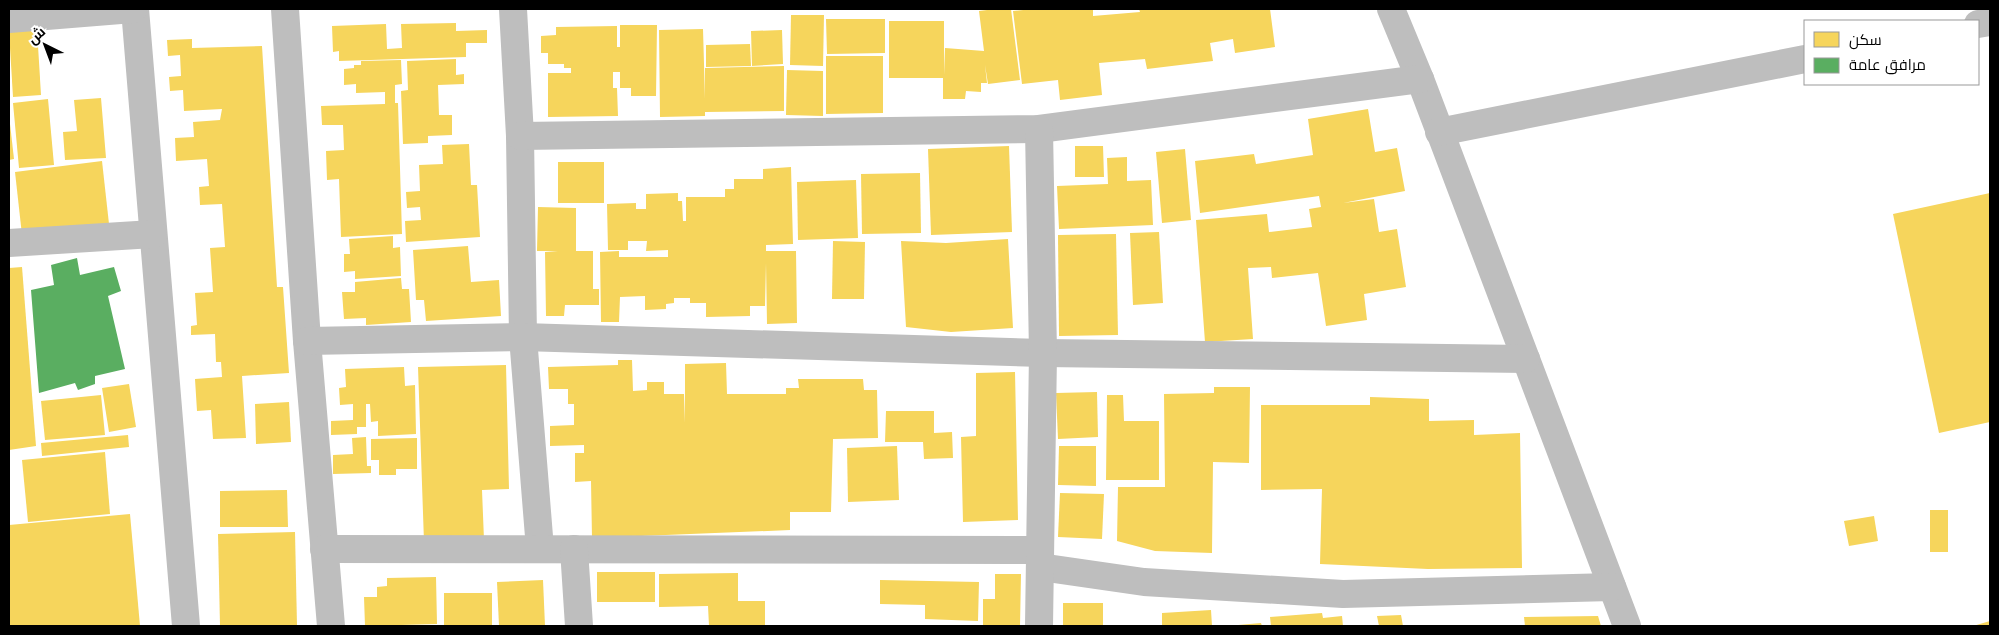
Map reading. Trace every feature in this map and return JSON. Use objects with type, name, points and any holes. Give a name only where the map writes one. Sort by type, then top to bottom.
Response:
[{"type":"street","points":[[9,19],[134,9],[186,626]]},
{"type":"street","points":[[285,9],[307,341],[331,626]]},
{"type":"street","points":[[513,9],[520,136],[523,337],[540,549]]},
{"type":"street","points":[[1391,9],[1420,80],[1627,626]]},
{"type":"street","points":[[1439,132],[1804,59]]},
{"type":"street","points":[[520,136],[1039,129],[1420,80]]},
{"type":"street","points":[[1039,129],[1043,353],[1039,626]]},
{"type":"street","points":[[9,243],[153,234]]},
{"type":"street","points":[[307,341],[523,337],[1043,353],[1526,359]]},
{"type":"street","points":[[324,549],[574,549],[1040,558],[1144,582],[1344,594],[1612,587]]},
{"type":"street","points":[[574,549],[579,626]]},
{"type":"building: سكن","points":[[1011,9],[1020,80],[988,84],[985,65],[987,83],[981,83],[981,92],[966,91],[965,99],[943,99],[943,78],[889,78],[889,21],[944,21],[944,75],[945,48],[984,51],[979,11]]},
{"type":"building: سكن","points":[[1093,9],[1093,16],[1140,12],[1139,9],[1270,9],[1275,47],[1235,53],[1233,39],[1210,43],[1213,61],[1147,69],[1145,59],[1099,63],[1102,95],[1060,100],[1058,80],[1022,84],[1013,11]]},
{"type":"building: سكن","points":[[791,15],[824,15],[823,66],[790,65]]},
{"type":"building: سكن","points":[[826,19],[885,19],[885,53],[827,54]]},
{"type":"building: سكن","points":[[456,23],[456,31],[487,30],[487,43],[466,43],[466,57],[339,61],[339,51],[333,52],[332,26],[386,24],[387,49],[402,48],[401,24]]},
{"type":"building: سكن","points":[[620,25],[657,25],[656,96],[631,96],[631,88],[620,88],[620,72],[613,72],[613,88],[617,88],[618,116],[548,117],[548,73],[571,73],[571,68],[564,68],[564,64],[548,64],[548,53],[541,53],[541,36],[556,35],[556,27],[617,26],[617,47],[620,47]]},
{"type":"building: سكن","points":[[37,29],[41,95],[13,97],[9,31]]},
{"type":"building: سكن","points":[[703,29],[705,99],[705,68],[784,66],[784,111],[705,112],[705,116],[660,117],[659,30]]},
{"type":"building: سكن","points":[[782,30],[783,64],[752,66],[751,31]]},
{"type":"building: سكن","points":[[192,39],[192,48],[262,46],[277,287],[283,287],[289,373],[242,376],[246,438],[213,439],[211,410],[197,411],[195,379],[222,377],[221,362],[216,362],[215,334],[191,335],[191,326],[197,325],[195,293],[213,292],[210,248],[225,247],[222,204],[200,205],[199,187],[209,186],[207,159],[176,161],[175,138],[194,137],[193,122],[220,120],[222,109],[184,111],[183,90],[170,91],[169,77],[181,76],[180,55],[168,56],[167,40]]},
{"type":"building: سكن","points":[[750,44],[751,66],[706,67],[706,45]]},
{"type":"building: سكن","points":[[826,56],[883,56],[883,113],[826,114]]},
{"type":"building: سكن","points":[[456,59],[456,75],[464,74],[464,84],[438,85],[439,115],[452,115],[452,135],[428,136],[428,143],[403,144],[401,91],[408,90],[407,61]]},
{"type":"building: سكن","points":[[401,60],[402,84],[395,85],[395,103],[398,103],[402,234],[341,237],[339,179],[327,180],[326,151],[344,150],[343,125],[322,125],[321,106],[385,104],[385,92],[356,93],[356,84],[344,85],[344,69],[354,68],[354,65],[361,65],[361,61]]},
{"type":"building: سكن","points":[[787,70],[823,71],[823,116],[786,115]]},
{"type":"building: سكن","points":[[101,98],[106,158],[65,160],[63,132],[77,131],[74,100]]},
{"type":"building: سكن","points":[[48,99],[54,165],[19,168],[13,103]]},
{"type":"building: سكن","points":[[1368,109],[1375,152],[1397,148],[1405,191],[1343,203],[1374,199],[1379,232],[1397,229],[1406,287],[1364,294],[1367,320],[1326,326],[1318,273],[1272,278],[1271,267],[1248,268],[1253,339],[1205,342],[1196,220],[1267,214],[1269,232],[1312,227],[1309,209],[1321,207],[1319,196],[1200,213],[1195,161],[1254,154],[1256,164],[1313,155],[1308,119]]},
{"type":"building: سكن","points":[[9,115],[14,159],[9,160]]},
{"type":"building: سكن","points":[[469,144],[471,185],[477,185],[480,237],[406,242],[405,221],[421,220],[420,207],[407,208],[406,192],[420,191],[419,165],[443,164],[442,145]]},
{"type":"building: سكن","points":[[1009,146],[1012,232],[931,235],[928,149]]},
{"type":"building: سكن","points":[[1075,146],[1103,146],[1104,177],[1075,177]]},
{"type":"building: سكن","points":[[1185,149],[1191,220],[1162,223],[1156,152]]},
{"type":"building: سكن","points":[[1127,157],[1127,181],[1151,180],[1153,225],[1059,229],[1057,186],[1108,184],[1107,158]]},
{"type":"building: سكن","points":[[102,161],[109,224],[22,235],[15,172]]},
{"type":"building: سكن","points":[[558,162],[604,162],[604,203],[558,203]]},
{"type":"building: سكن","points":[[791,167],[793,244],[766,245],[766,251],[796,251],[797,323],[767,324],[766,263],[765,306],[750,306],[750,316],[706,317],[706,303],[690,303],[690,298],[674,298],[674,303],[666,304],[666,309],[645,310],[645,296],[620,297],[619,322],[601,322],[600,252],[619,251],[619,257],[668,257],[668,250],[646,251],[647,241],[628,241],[628,250],[608,250],[607,204],[636,203],[636,209],[646,209],[646,194],[678,193],[678,201],[682,201],[683,221],[686,221],[686,197],[725,197],[725,189],[734,189],[734,179],[763,179],[763,169]]},
{"type":"building: سكن","points":[[920,173],[921,233],[862,234],[861,174]]},
{"type":"building: سكن","points":[[856,180],[858,238],[798,240],[797,182]]},
{"type":"building: سكن","points":[[1990,193],[1990,422],[1939,433],[1893,214]]},
{"type":"building: سكن","points":[[538,207],[576,208],[576,251],[593,251],[593,289],[599,289],[599,305],[565,305],[564,316],[546,316],[545,252],[558,251],[537,251]]},
{"type":"building: سكن","points":[[1159,232],[1163,303],[1133,305],[1130,233]]},
{"type":"building: سكن","points":[[1116,234],[1118,335],[1059,336],[1058,235]]},
{"type":"building: سكن","points":[[393,236],[393,248],[400,247],[401,276],[355,279],[355,271],[344,272],[344,254],[350,254],[349,239]]},
{"type":"building: سكن","points":[[1008,239],[1013,328],[951,332],[906,327],[901,241],[946,243]]},
{"type":"building: سكن","points":[[833,241],[865,242],[864,299],[832,299]]},
{"type":"building: سكن","points":[[468,246],[471,282],[499,280],[501,316],[426,321],[424,300],[416,300],[413,250]]},
{"type":"building: سكن","points":[[22,267],[36,446],[9,450],[9,268]]},
{"type":"building: سكن","points":[[401,278],[402,289],[409,289],[411,322],[366,325],[366,318],[344,319],[342,292],[355,292],[355,282]]},
{"type":"building: سكن","points":[[618,360],[632,360],[633,391],[647,390],[647,382],[664,382],[664,394],[684,394],[685,423],[685,364],[726,363],[727,394],[786,394],[786,388],[799,388],[798,379],[863,379],[864,390],[877,390],[878,438],[833,439],[831,512],[790,512],[790,530],[592,538],[591,481],[575,482],[575,453],[584,453],[584,445],[550,446],[550,426],[574,425],[574,404],[568,404],[568,389],[549,389],[548,367],[618,365]]},
{"type":"building: سكن","points":[[506,365],[509,489],[482,490],[484,540],[424,542],[418,367]]},
{"type":"building: سكن","points":[[404,367],[405,386],[415,385],[416,434],[378,436],[378,421],[371,422],[370,404],[366,404],[366,427],[357,427],[357,434],[331,435],[331,421],[353,420],[353,404],[340,405],[339,388],[346,387],[345,369]]},
{"type":"building: سكن","points":[[1015,372],[1018,520],[963,522],[961,437],[976,436],[976,373]]},
{"type":"building: سكن","points":[[129,384],[136,427],[109,432],[102,388]]},
{"type":"building: سكن","points":[[1214,387],[1250,387],[1249,463],[1213,462],[1212,553],[1155,551],[1117,541],[1118,487],[1165,487],[1164,394],[1214,393]]},
{"type":"building: سكن","points":[[1097,392],[1098,437],[1058,439],[1056,393]]},
{"type":"building: سكن","points":[[101,395],[105,435],[45,440],[41,401]]},
{"type":"building: سكن","points":[[1107,395],[1123,395],[1124,421],[1159,421],[1159,480],[1106,480]]},
{"type":"building: سكن","points":[[1370,397],[1429,399],[1429,421],[1474,420],[1474,435],[1520,433],[1522,568],[1428,569],[1320,564],[1322,489],[1261,490],[1261,405],[1370,405]]},
{"type":"building: سكن","points":[[289,402],[291,442],[256,444],[255,404]]},
{"type":"building: سكن","points":[[886,411],[934,411],[934,433],[952,432],[953,458],[924,459],[923,442],[885,442]]},
{"type":"building: سكن","points":[[128,435],[129,447],[42,456],[41,443]]},
{"type":"building: سكن","points":[[366,437],[367,466],[371,466],[371,473],[333,474],[333,455],[353,454],[352,438]]},
{"type":"building: سكن","points":[[417,438],[417,469],[396,469],[396,475],[379,475],[379,460],[371,460],[371,439]]},
{"type":"building: سكن","points":[[897,446],[899,500],[848,502],[847,448]]},
{"type":"building: سكن","points":[[1059,446],[1096,446],[1096,486],[1058,485]]},
{"type":"building: سكن","points":[[105,452],[110,514],[28,522],[22,460]]},
{"type":"building: سكن","points":[[287,490],[288,527],[220,527],[220,491]]},
{"type":"building: سكن","points":[[1060,493],[1104,494],[1102,539],[1058,537]]},
{"type":"building: سكن","points":[[1930,510],[1948,510],[1948,552],[1930,552]]},
{"type":"building: سكن","points":[[130,514],[140,626],[9,626],[9,525]]},
{"type":"building: سكن","points":[[1874,516],[1878,541],[1849,546],[1844,521]]},
{"type":"building: سكن","points":[[295,532],[297,626],[220,626],[218,534]]},
{"type":"building: سكن","points":[[597,572],[655,572],[655,602],[597,602]]},
{"type":"building: سكن","points":[[738,573],[738,601],[765,601],[765,626],[709,626],[708,606],[659,607],[659,574]]},
{"type":"building: سكن","points":[[995,574],[1021,574],[1020,626],[983,626],[983,599],[995,599]]},
{"type":"building: سكن","points":[[436,577],[437,624],[365,626],[364,597],[377,597],[377,587],[387,586],[387,578]]},
{"type":"building: سكن","points":[[543,580],[545,626],[499,626],[497,582]]},
{"type":"building: سكن","points":[[880,580],[979,582],[978,621],[925,619],[925,605],[880,604]]},
{"type":"building: سكن","points":[[444,593],[492,593],[492,626],[444,626]]},
{"type":"building: سكن","points":[[1063,603],[1103,603],[1103,626],[1063,626]]},
{"type":"building: سكن","points":[[1211,610],[1212,626],[1162,626],[1162,613]]},
{"type":"building: سكن","points":[[1322,613],[1323,618],[1342,616],[1343,626],[1271,626],[1270,617]]},
{"type":"building: سكن","points":[[1401,615],[1403,626],[1379,626],[1377,616]]},
{"type":"building: سكن","points":[[1598,616],[1601,626],[1525,626],[1524,617]]},
{"type":"building: سكن","points":[[1990,621],[1990,626],[1973,626]]},
{"type":"building: سكن","points":[[1261,623],[1262,626],[1238,626],[1238,625]]},
{"type":"building: مرافق عامة","points":[[77,258],[80,275],[114,267],[121,291],[108,296],[125,369],[95,376],[95,384],[78,390],[75,383],[39,393],[31,290],[54,285],[51,265]]}]
